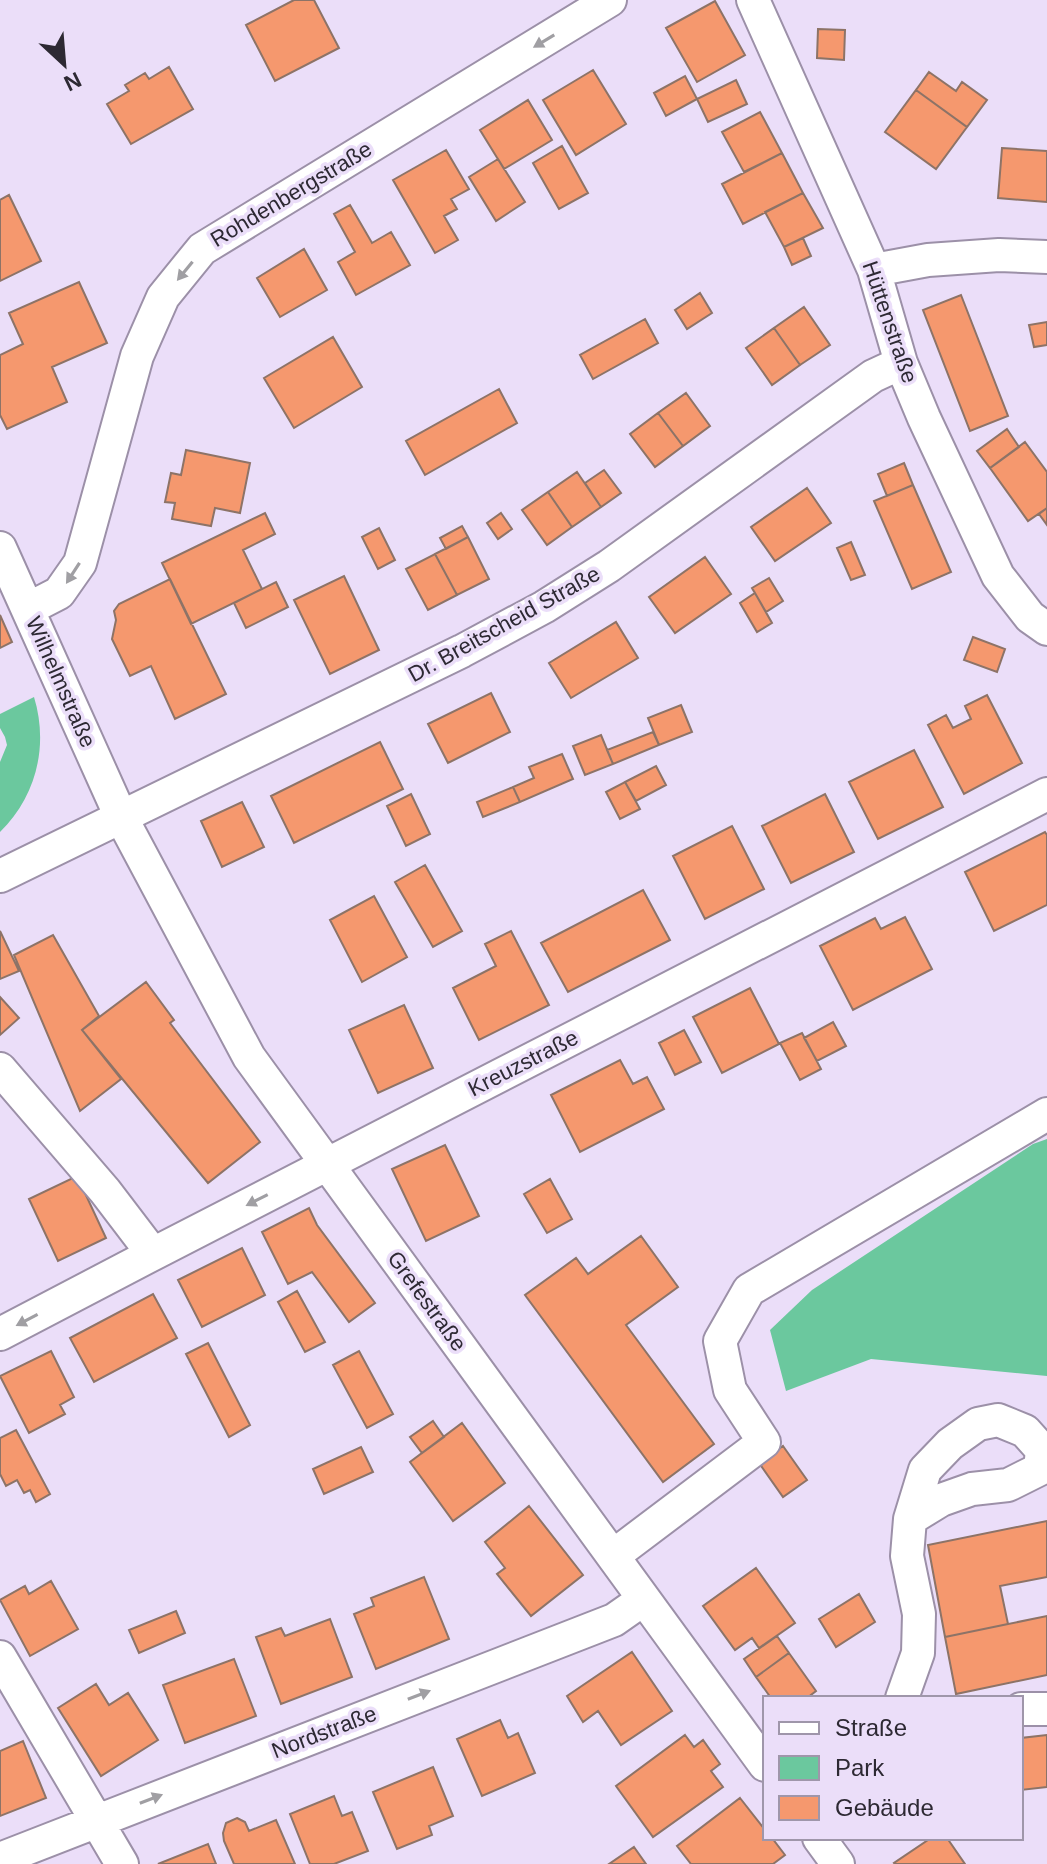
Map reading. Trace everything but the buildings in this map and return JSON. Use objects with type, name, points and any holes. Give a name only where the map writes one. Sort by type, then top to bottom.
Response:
[{"type":"street","name":"Rohdenbergstraße","points":[[28,609],[59,593],[80,563],[137,356],[163,297],[202,249],[610,0]]},
{"type":"street","name":"Hüttenstraße","points":[[753,0],[874,270],[901,363],[924,418],[998,576],[1030,617],[1047,629]]},
{"type":"street","points":[[874,270],[928,260],[999,255],[1047,257]]},
{"type":"street","name":"Dr. Breitscheid Straße","points":[[0,876],[462,651],[544,607],[609,566],[873,376],[901,363]]},
{"type":"street","name":"Wilhelmstraße","points":[[0,548],[121,817]]},
{"type":"street","name":"Kreuzstraße","points":[[0,1334],[1047,794]]},
{"type":"street","name":"Grefestraße","points":[[121,817],[249,1057],[763,1762]]},
{"type":"street","points":[[0,1069],[105,1191],[153,1254]]},
{"type":"street","points":[[613,1556],[764,1442],[730,1390],[720,1341],[749,1290],[1047,1114]]},
{"type":"street","points":[[903,1696],[918,1653],[919,1614],[907,1556],[910,1519]]},
{"type":"street","name":"Nordstraße","points":[[0,1859],[614,1620],[644,1599]]},
{"type":"street","points":[[0,1657],[122,1864]]},
{"type":"street","points":[[1023,1709],[1047,1709]]},
{"type":"street","points":[[820,1840],[838,1864]]},
{"type":"green space","points":[[34,697],[40,734],[36,770],[23,803],[0,832],[0,762],[7,745],[0,728],[0,714]]},
{"type":"green space","points":[[1047,1139],[1047,1376],[871,1359],[786,1391],[770,1330],[812,1290],[1033,1144]]}]
